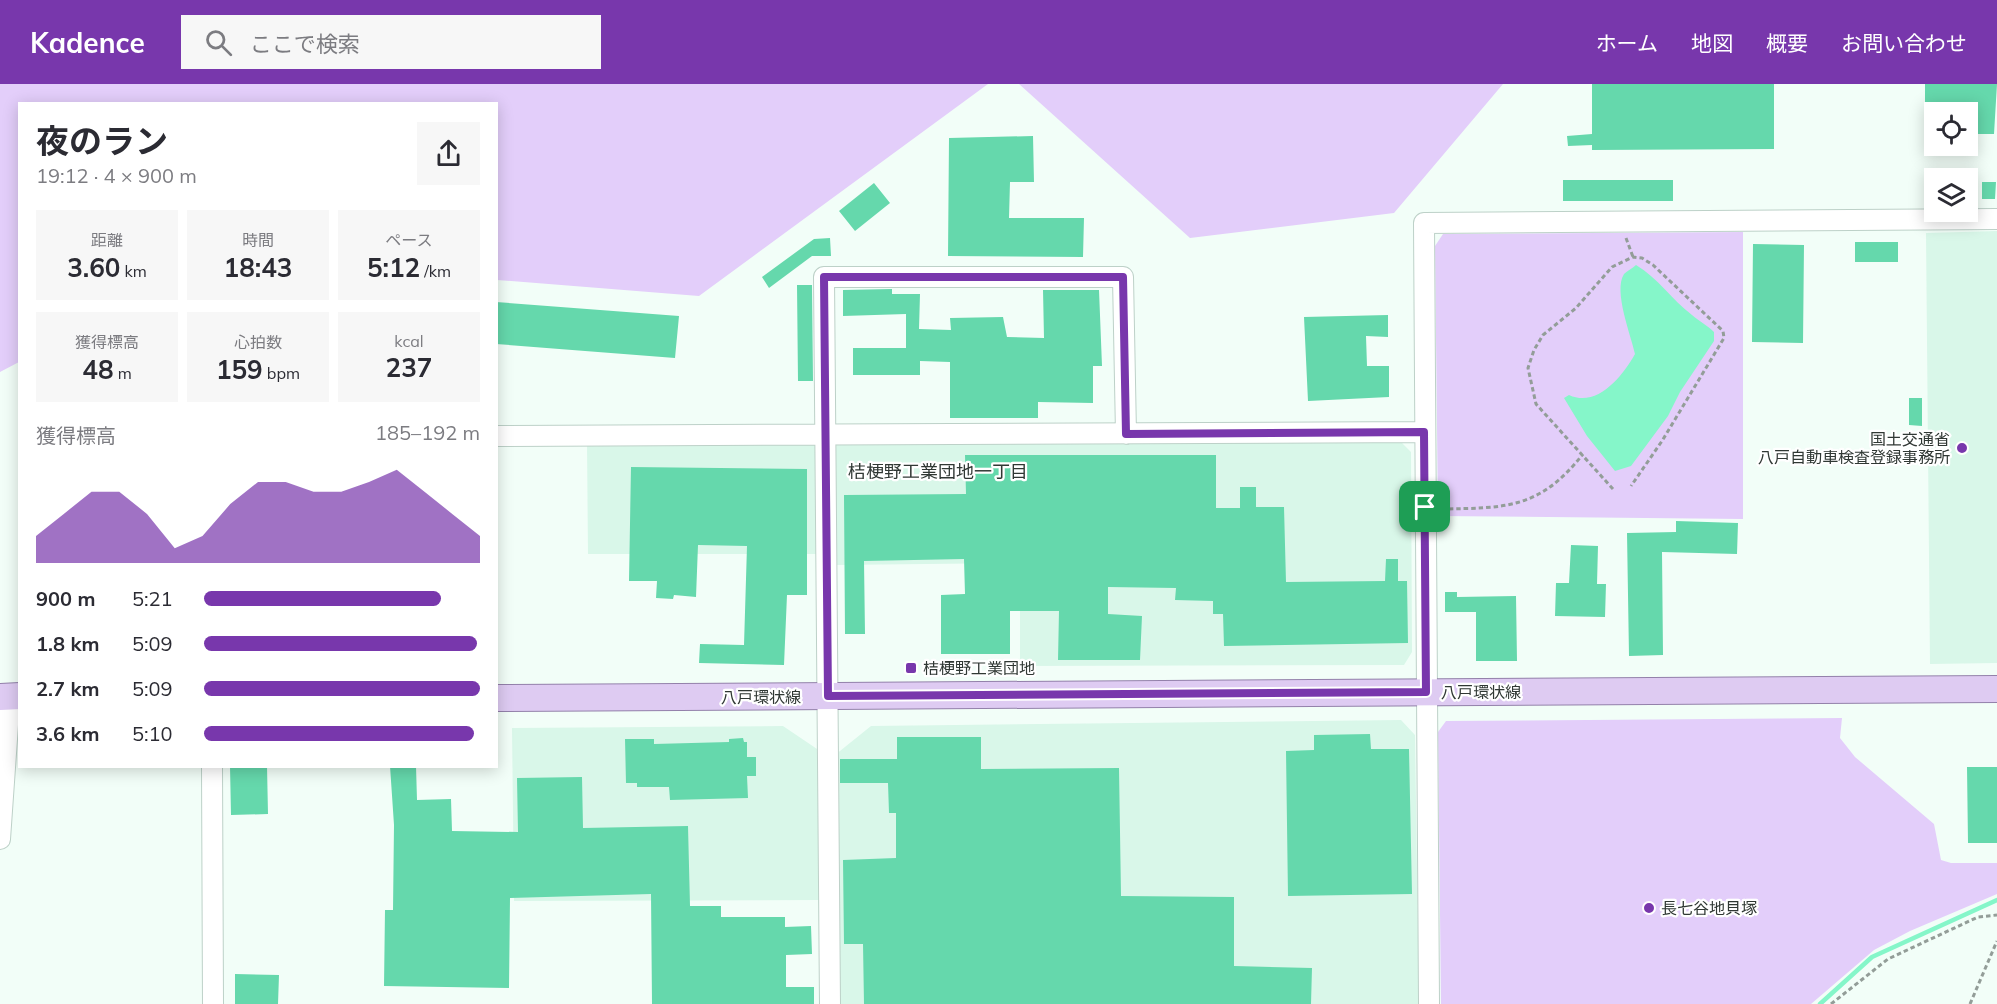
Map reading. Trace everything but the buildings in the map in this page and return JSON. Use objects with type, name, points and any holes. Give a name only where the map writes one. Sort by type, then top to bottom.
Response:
[{"type":"main road","name":"八戸環状線","points":[[498,698],[1997,689]]},
{"type":"street","points":[[1429,1004],[1424,223],[1997,219]]},
{"type":"street","points":[[830,1004],[824,277],[1123,277],[1126,434]]},
{"type":"street","points":[[498,436],[1424,432]]},
{"type":"street","points":[[0,839],[7,696]]},
{"type":"street","points":[[212,768],[213,1004]]},
{"type":"path","points":[[1613,489],[1536,404],[1528,368],[1533,350],[1543,335],[1576,308],[1612,267],[1625,260],[1642,258],[1653,265],[1723,331],[1724,338],[1662,441],[1631,486]]},
{"type":"path","points":[[1425,507],[1481,508],[1509,506],[1524,501],[1558,483],[1582,454]]},
{"type":"path","points":[[1831,1004],[1888,959],[1978,917],[1997,915]]},
{"type":"path","points":[[1970,1004],[1997,941]]},
{"type":"shaded area","points":[[0,84],[988,84],[699,296],[498,280],[498,102],[18,102],[18,363],[0,372]]},
{"type":"shaded area","points":[[1019,84],[1503,84],[1394,213],[1190,238]]},
{"type":"shaded area","name":"国土交通省 八戸自動車検査登録事務所","points":[[1997,231],[1997,663],[1930,664],[1926,233]]},
{"type":"shaded area","points":[[1743,232],[1743,519],[1438,516],[1435,246],[1443,234]]},
{"type":"shaded area","points":[[1636,265],[1714,332],[1714,341],[1680,392],[1668,416],[1631,466],[1615,471],[1587,436],[1564,398],[1569,395],[1579,398],[1599,394],[1616,381],[1635,354],[1624,313],[1621,282],[1624,274]]},
{"type":"shaded area","points":[[587,443],[1402,443],[1411,452],[1412,652],[1404,665],[1020,666],[1020,563],[836,565],[835,554],[588,554]]},
{"type":"shaded area","points":[[1842,718],[1840,738],[1855,757],[1934,824],[1941,860],[1951,863],[1997,863],[1997,894],[1910,931],[1874,950],[1811,1004],[1441,1004],[1438,732],[1446,721]]},
{"type":"shaded area","points":[[1401,720],[1415,735],[1419,1004],[838,1004],[835,755],[871,726]]},
{"type":"shaded area","points":[[783,726],[820,751],[819,900],[514,901],[512,728]]},
{"type":"waterway","points":[[1820,1004],[1872,957],[1997,900]]},
{"type":"place","name":"国土交通省 八戸自動車検査登録事務所","points":[[1962,448]]},
{"type":"place","name":"桔梗野工業団地","points":[[911,668]]},
{"type":"place","name":"長七谷地貝塚","points":[[1649,908]]},
{"type":"district","name":"桔梗野工業団地一丁目","points":[[938,471]]},
{"type":"route","points":[[824,277],[1123,277],[1126,434],[1424,432],[1425,507],[1426,692],[828,696],[824,277]]}]
